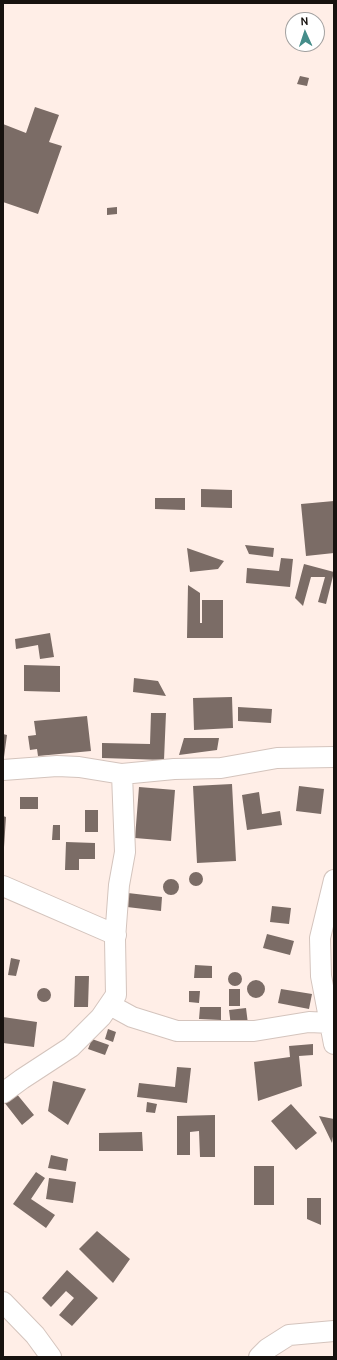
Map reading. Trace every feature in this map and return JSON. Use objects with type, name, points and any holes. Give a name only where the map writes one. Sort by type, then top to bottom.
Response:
[{"type":"street","points":[[3,770],[57,766],[80,767],[122,774],[174,769],[221,768],[277,758],[334,758]]},
{"type":"street","points":[[3,1093],[22,1078],[71,1047],[102,1017],[116,995],[116,935],[119,885],[125,852],[122,774]]},
{"type":"street","points":[[334,880],[320,938],[321,976],[334,1044]]},
{"type":"street","points":[[3,886],[116,935]]},
{"type":"street","points":[[110,1005],[132,1017],[177,1032],[254,1031],[309,1022],[331,1023]]},
{"type":"street","points":[[3,1302],[35,1335],[51,1357]]},
{"type":"street","points":[[258,1357],[267,1349],[289,1335],[334,1331]]},
{"type":"building","points":[[300,76],[309,78],[307,86],[297,84]]},
{"type":"building","points":[[35,107],[59,115],[49,142],[62,146],[38,214],[3,202],[3,124],[26,133]]},
{"type":"building","points":[[117,207],[117,214],[107,215],[107,208]]},
{"type":"building","points":[[201,489],[232,490],[232,508],[201,507]]},
{"type":"building","points":[[155,498],[185,498],[185,510],[155,509]]},
{"type":"building","points":[[334,501],[334,553],[306,556],[301,504]]},
{"type":"building","points":[[245,545],[274,548],[273,557],[249,554]]},
{"type":"building","points":[[187,548],[224,561],[218,569],[190,572]]},
{"type":"building","points":[[281,558],[293,559],[290,587],[246,583],[247,568],[279,571]]},
{"type":"building","points":[[304,564],[334,572],[326,604],[318,602],[325,577],[311,577],[303,606],[295,598]]},
{"type":"building","points":[[188,585],[200,593],[200,623],[202,623],[202,600],[223,600],[223,638],[187,638]]},
{"type":"building","points":[[50,633],[54,657],[40,659],[38,645],[16,649],[15,639]]},
{"type":"building","points":[[24,665],[60,666],[60,692],[24,691]]},
{"type":"building","points":[[134,678],[158,681],[166,696],[133,692]]},
{"type":"building","points":[[232,697],[233,728],[194,730],[193,698]]},
{"type":"building","points":[[238,707],[272,709],[271,723],[238,721]]},
{"type":"building","points":[[151,713],[166,713],[164,760],[102,758],[102,743],[150,744]]},
{"type":"building","points":[[87,716],[91,751],[38,756],[37,749],[30,750],[28,736],[36,735],[34,721]]},
{"type":"building","points":[[3,734],[7,735],[4,757],[3,757]]},
{"type":"building","points":[[184,738],[219,738],[217,750],[179,755]]},
{"type":"building","points":[[232,784],[236,861],[197,863],[193,786]]},
{"type":"building","points":[[299,786],[324,789],[321,814],[296,811]]},
{"type":"building","points":[[139,787],[175,790],[171,841],[135,838]]},
{"type":"building","points":[[259,792],[262,814],[280,811],[282,825],[247,830],[242,795]]},
{"type":"building","points":[[20,797],[38,797],[38,809],[20,809]]},
{"type":"building","points":[[85,810],[98,810],[98,832],[85,832]]},
{"type":"building","points":[[3,816],[6,817],[4,847],[3,847]]},
{"type":"building","points":[[53,825],[60,825],[60,840],[52,840]]},
{"type":"building","points":[[66,842],[95,843],[95,859],[79,859],[79,870],[65,870]]},
{"type":"building","points":[[193,872],[199,872],[203,876],[203,882],[199,886],[193,886],[189,882],[189,876]]},
{"type":"building","points":[[171,879],[177,881],[179,887],[177,893],[171,895],[165,893],[163,887],[165,881]]},
{"type":"building","points":[[128,893],[162,897],[161,911],[127,907]]},
{"type":"building","points":[[272,906],[291,908],[289,924],[270,922]]},
{"type":"building","points":[[267,934],[294,941],[290,955],[263,948]]},
{"type":"building","points":[[11,958],[20,960],[16,976],[8,975]]},
{"type":"building","points":[[195,965],[212,966],[212,978],[194,978]]},
{"type":"building","points":[[232,972],[238,972],[242,976],[242,982],[238,986],[232,986],[228,982],[228,976]]},
{"type":"building","points":[[75,976],[89,976],[88,1007],[74,1007]]},
{"type":"building","points":[[252,980],[260,980],[265,985],[263,996],[260,998],[252,998],[247,993],[247,985]]},
{"type":"building","points":[[44,988],[49,990],[51,995],[49,1000],[44,1002],[39,1000],[37,995],[39,990]]},
{"type":"building","points":[[229,989],[240,989],[240,1006],[229,1006]]},
{"type":"building","points":[[281,989],[312,994],[309,1009],[278,1003]]},
{"type":"building","points":[[189,991],[200,991],[199,1003],[189,1002]]},
{"type":"building","points":[[200,1007],[221,1007],[221,1020],[199,1019]]},
{"type":"building","points":[[246,1008],[248,1024],[231,1026],[229,1010]]},
{"type":"building","points":[[3,1017],[37,1022],[34,1047],[3,1043]]},
{"type":"building","points":[[108,1029],[116,1032],[113,1042],[105,1039]]},
{"type":"building","points":[[92,1039],[109,1045],[105,1055],[88,1049]]},
{"type":"building","points":[[313,1044],[313,1055],[299,1056],[302,1086],[258,1101],[254,1062],[290,1057],[289,1046]]},
{"type":"building","points":[[177,1067],[191,1068],[187,1103],[137,1097],[139,1083],[175,1087]]},
{"type":"building","points":[[53,1081],[86,1089],[68,1125],[48,1111]]},
{"type":"building","points":[[16,1093],[34,1115],[22,1125],[4,1102]]},
{"type":"building","points":[[147,1102],[157,1104],[155,1113],[146,1112]]},
{"type":"building","points":[[291,1104],[317,1133],[296,1150],[271,1121]]},
{"type":"building","points":[[215,1115],[215,1157],[200,1157],[199,1131],[190,1132],[190,1155],[177,1155],[177,1116]]},
{"type":"building","points":[[319,1116],[334,1119],[332,1143]]},
{"type":"building","points":[[142,1132],[143,1151],[99,1151],[99,1133]]},
{"type":"building","points":[[51,1155],[68,1159],[66,1171],[48,1168]]},
{"type":"building","points":[[254,1166],[274,1166],[274,1205],[254,1205]]},
{"type":"building","points":[[36,1172],[45,1178],[31,1199],[55,1215],[46,1228],[13,1204]]},
{"type":"building","points":[[49,1178],[76,1182],[73,1203],[46,1199]]},
{"type":"building","points":[[307,1198],[321,1198],[321,1225],[307,1219]]},
{"type":"building","points":[[97,1231],[130,1259],[113,1283],[79,1249]]},
{"type":"building","points":[[67,1270],[98,1298],[72,1326],[59,1315],[74,1298],[66,1291],[51,1307],[42,1298]]}]
